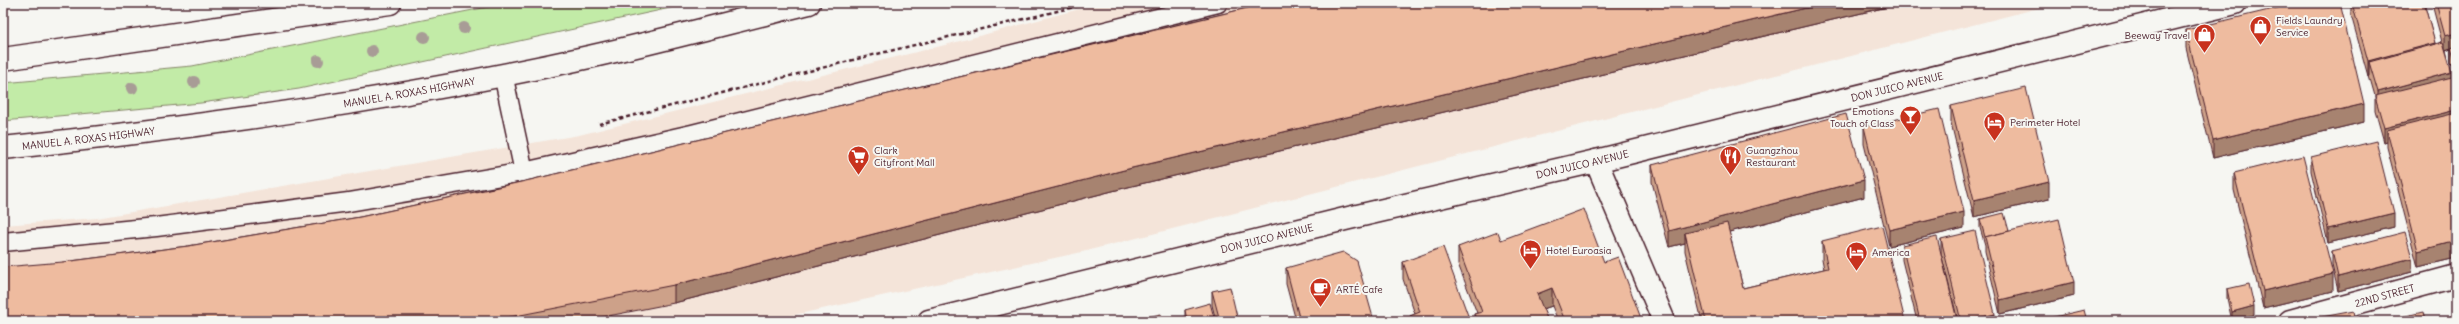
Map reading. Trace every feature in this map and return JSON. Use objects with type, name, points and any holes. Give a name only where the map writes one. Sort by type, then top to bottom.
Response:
[{"type":"main road","points":[[3,59],[390,3]]},
{"type":"main road","name":"MANUEL A. ROXAS HIGHWAY","points":[[3,148],[179,129],[403,94],[589,57],[808,3]]},
{"type":"main road","name":"DON JUICO AVENUE","points":[[929,321],[1342,220],[1596,161],[2235,3]]},
{"type":"main road","points":[[1596,161],[1664,321]]},
{"type":"main road","name":"22ND STREET","points":[[2290,321],[2456,276]]},
{"type":"lane","points":[[3,242],[156,228],[333,204],[524,172],[692,134],[1218,3]]},
{"type":"lane","points":[[503,74],[524,172]]},
{"type":"path","points":[[595,126],[824,67],[1092,3]]},
{"type":"shaded area","name":"Clark Cityfront Mall","points":[[1102,3],[2059,3],[1082,252],[767,321],[3,321],[3,225],[97,218],[579,135],[945,45]]},
{"type":"green space","points":[[508,3],[693,3],[299,89],[201,103],[3,121],[3,83],[192,66]]},
{"type":"building","points":[[1268,3],[1827,3],[1132,168],[674,285],[490,321],[3,321],[3,267],[63,262],[188,246],[360,217],[530,180]]},
{"type":"building","points":[[2298,3],[2340,3],[2364,104],[2213,140],[2186,30]]},
{"type":"building","points":[[2352,3],[2424,3],[2435,43],[2368,61]]},
{"type":"building","points":[[2436,3],[2456,3],[2456,33],[2445,36]]},
{"type":"building","points":[[2443,42],[2452,72],[2378,92],[2369,62]]},
{"type":"building","points":[[2456,45],[2456,63],[2451,47]]},
{"type":"building","points":[[2456,76],[2456,110],[2384,128],[2375,96]]},
{"type":"building","points":[[2026,88],[2049,182],[1974,200],[1951,106]]},
{"type":"building","points":[[1939,109],[1964,212],[1889,230],[1864,127]]},
{"type":"building","points":[[2456,113],[2456,241],[2418,251],[2387,130]]},
{"type":"building","points":[[1846,114],[1864,180],[1669,231],[1652,165]]},
{"type":"building","points":[[2376,141],[2394,213],[2328,229],[2311,157]]},
{"type":"building","points":[[2303,156],[2333,274],[2263,291],[2234,173]]},
{"type":"building","name":"Hotel Euroasia","points":[[1584,209],[1604,262],[1618,257],[1642,321],[1565,321],[1552,288],[1537,294],[1548,321],[1477,321],[1474,314],[1482,312],[1458,247],[1498,232],[1501,240]]},
{"type":"building","points":[[2004,213],[2009,231],[1985,237],[1980,219]]},
{"type":"building","points":[[2059,219],[2074,282],[2000,300],[1985,237]]},
{"type":"building","name":"America","points":[[1727,223],[1743,288],[1828,268],[1822,241],[1882,226],[1905,321],[1706,321],[1685,233]]},
{"type":"building","points":[[1975,231],[1995,314],[1961,321],[1941,239]]},
{"type":"building","points":[[2405,232],[2412,258],[2338,277],[2332,251]]},
{"type":"building","points":[[1937,237],[1957,320],[1920,321],[1902,245]]},
{"type":"building","points":[[1443,247],[1470,321],[1412,321],[1410,316],[1420,312],[1403,262]]},
{"type":"building","points":[[1343,252],[1357,261],[1374,321],[1300,321],[1286,268]]},
{"type":"building","points":[[2249,284],[2254,306],[2232,312],[2227,289]]},
{"type":"building","points":[[1230,287],[1238,321],[1220,321],[1212,291]]},
{"type":"building","points":[[1210,303],[1215,321],[1187,321],[1185,310]]},
{"type":"building","points":[[2084,310],[2087,321],[2037,321]]},
{"type":"building","points":[[2354,311],[2356,321],[2323,321],[2322,317]]},
{"type":"building","points":[[2423,312],[2425,321],[2388,321],[2388,320]]},
{"type":"building","points":[[1161,314],[1162,321],[1128,321]]},
{"type":"place","name":"Fields Laundry Service","points":[[2260,46]]},
{"type":"place","name":"Beeway Travel","points":[[2205,54]]},
{"type":"place","name":"Emotions Touch of Class","points":[[1910,136]]},
{"type":"place","name":"Perimeter Hotel","points":[[1995,142]]},
{"type":"place","name":"Clark Cityfront Mall","points":[[859,176]]},
{"type":"place","name":"Guangzhou Restaurant","points":[[1730,176]]},
{"type":"place","name":"Hotel Euroasia","points":[[1530,270]]},
{"type":"place","name":"America","points":[[1857,272]]},
{"type":"place","name":"ARTÉ Cafe","points":[[1320,308]]}]
